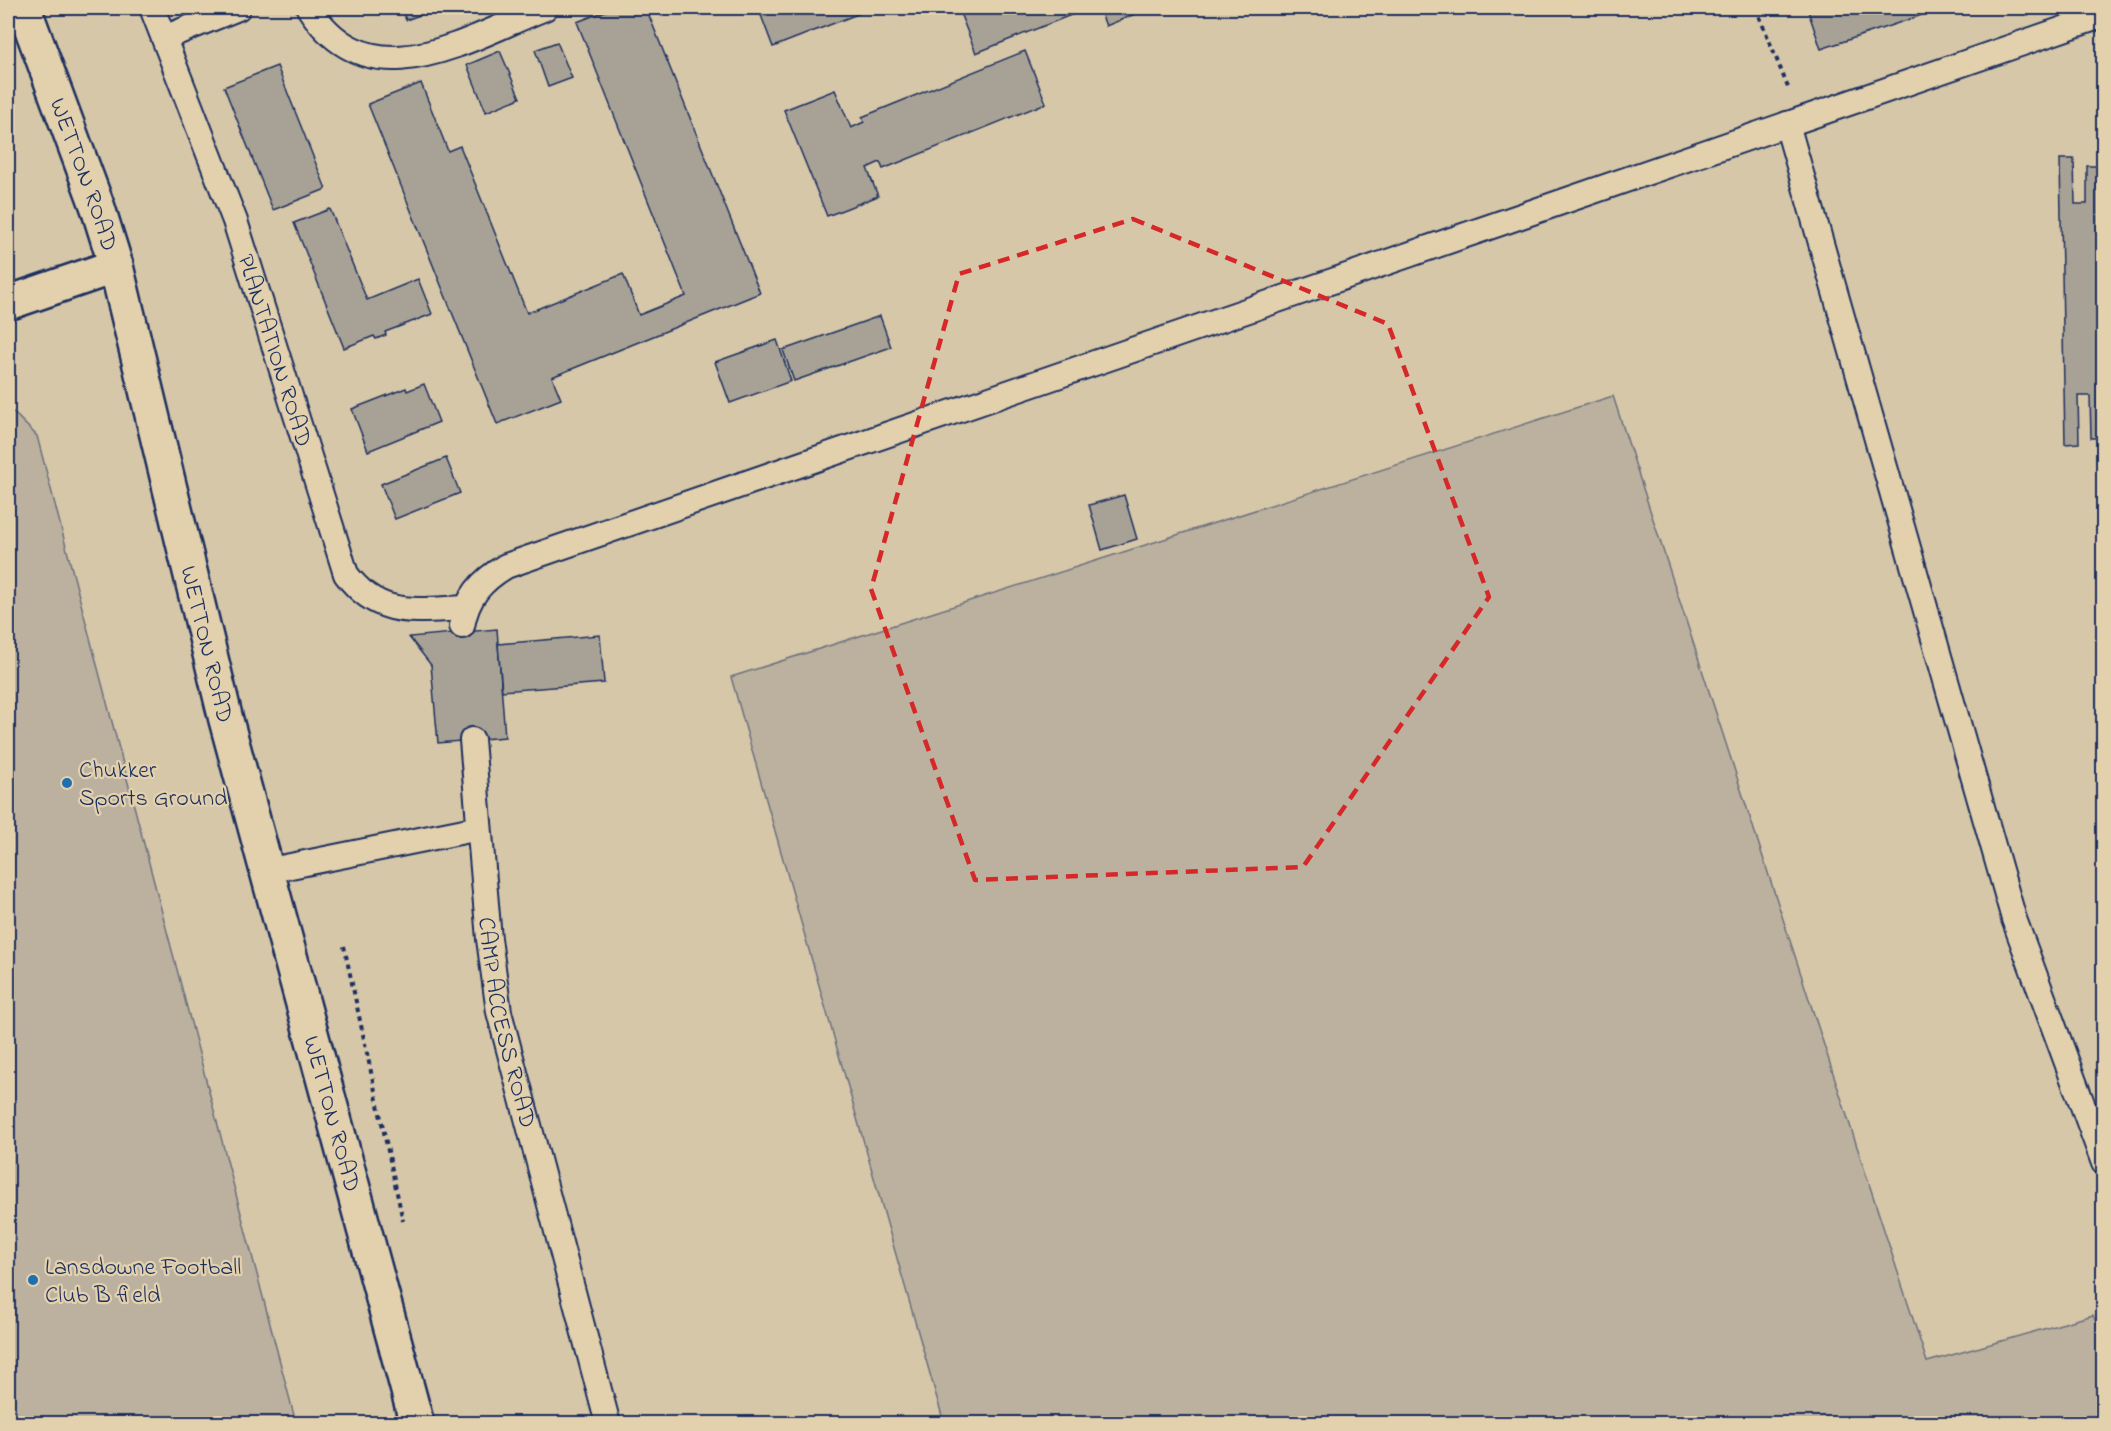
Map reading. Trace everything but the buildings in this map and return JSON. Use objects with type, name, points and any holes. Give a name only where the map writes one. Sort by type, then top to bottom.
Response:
[{"type":"main road","name":"WETTON ROAD","points":[[24,8],[98,208],[116,266],[223,708],[417,1424]]},
{"type":"main road","points":[[8,303],[116,266]]},
{"type":"lane","name":"PLANTATION ROAD","points":[[152,8],[235,221],[346,574],[363,593],[384,606],[399,610],[464,617],[474,592],[488,577],[506,566],[1794,122]]},
{"type":"lane","points":[[164,38],[238,8]]},
{"type":"lane","points":[[309,8],[320,25],[337,40],[357,52],[396,60],[435,52],[545,8]]},
{"type":"lane","points":[[2103,15],[1794,122],[2014,919],[2103,1163]]},
{"type":"lane","name":"CAMP ACCESS ROAD","points":[[472,740],[499,1012],[608,1424]]},
{"type":"lane","points":[[266,871],[479,828]]},
{"type":"path","points":[[1756,8],[1794,122]]},
{"type":"path","points":[[344,946],[406,1232]]},
{"type":"highlighted area","points":[[1133,219],[1388,324],[1489,597],[1303,867],[975,880],[871,589],[959,274]]},
{"type":"shaded area","points":[[1613,396],[1927,1362],[2093,1315],[2103,1338],[2103,1423],[944,1423],[731,677]]},
{"type":"shaded area","name":"Chukker Sports Ground","points":[[8,407],[37,436],[296,1423],[8,1423]]},
{"type":"place","name":"Chukker Sports Ground","points":[[67,783]]},
{"type":"place","name":"Lansdowne Football Club B field","points":[[33,1280]]}]
